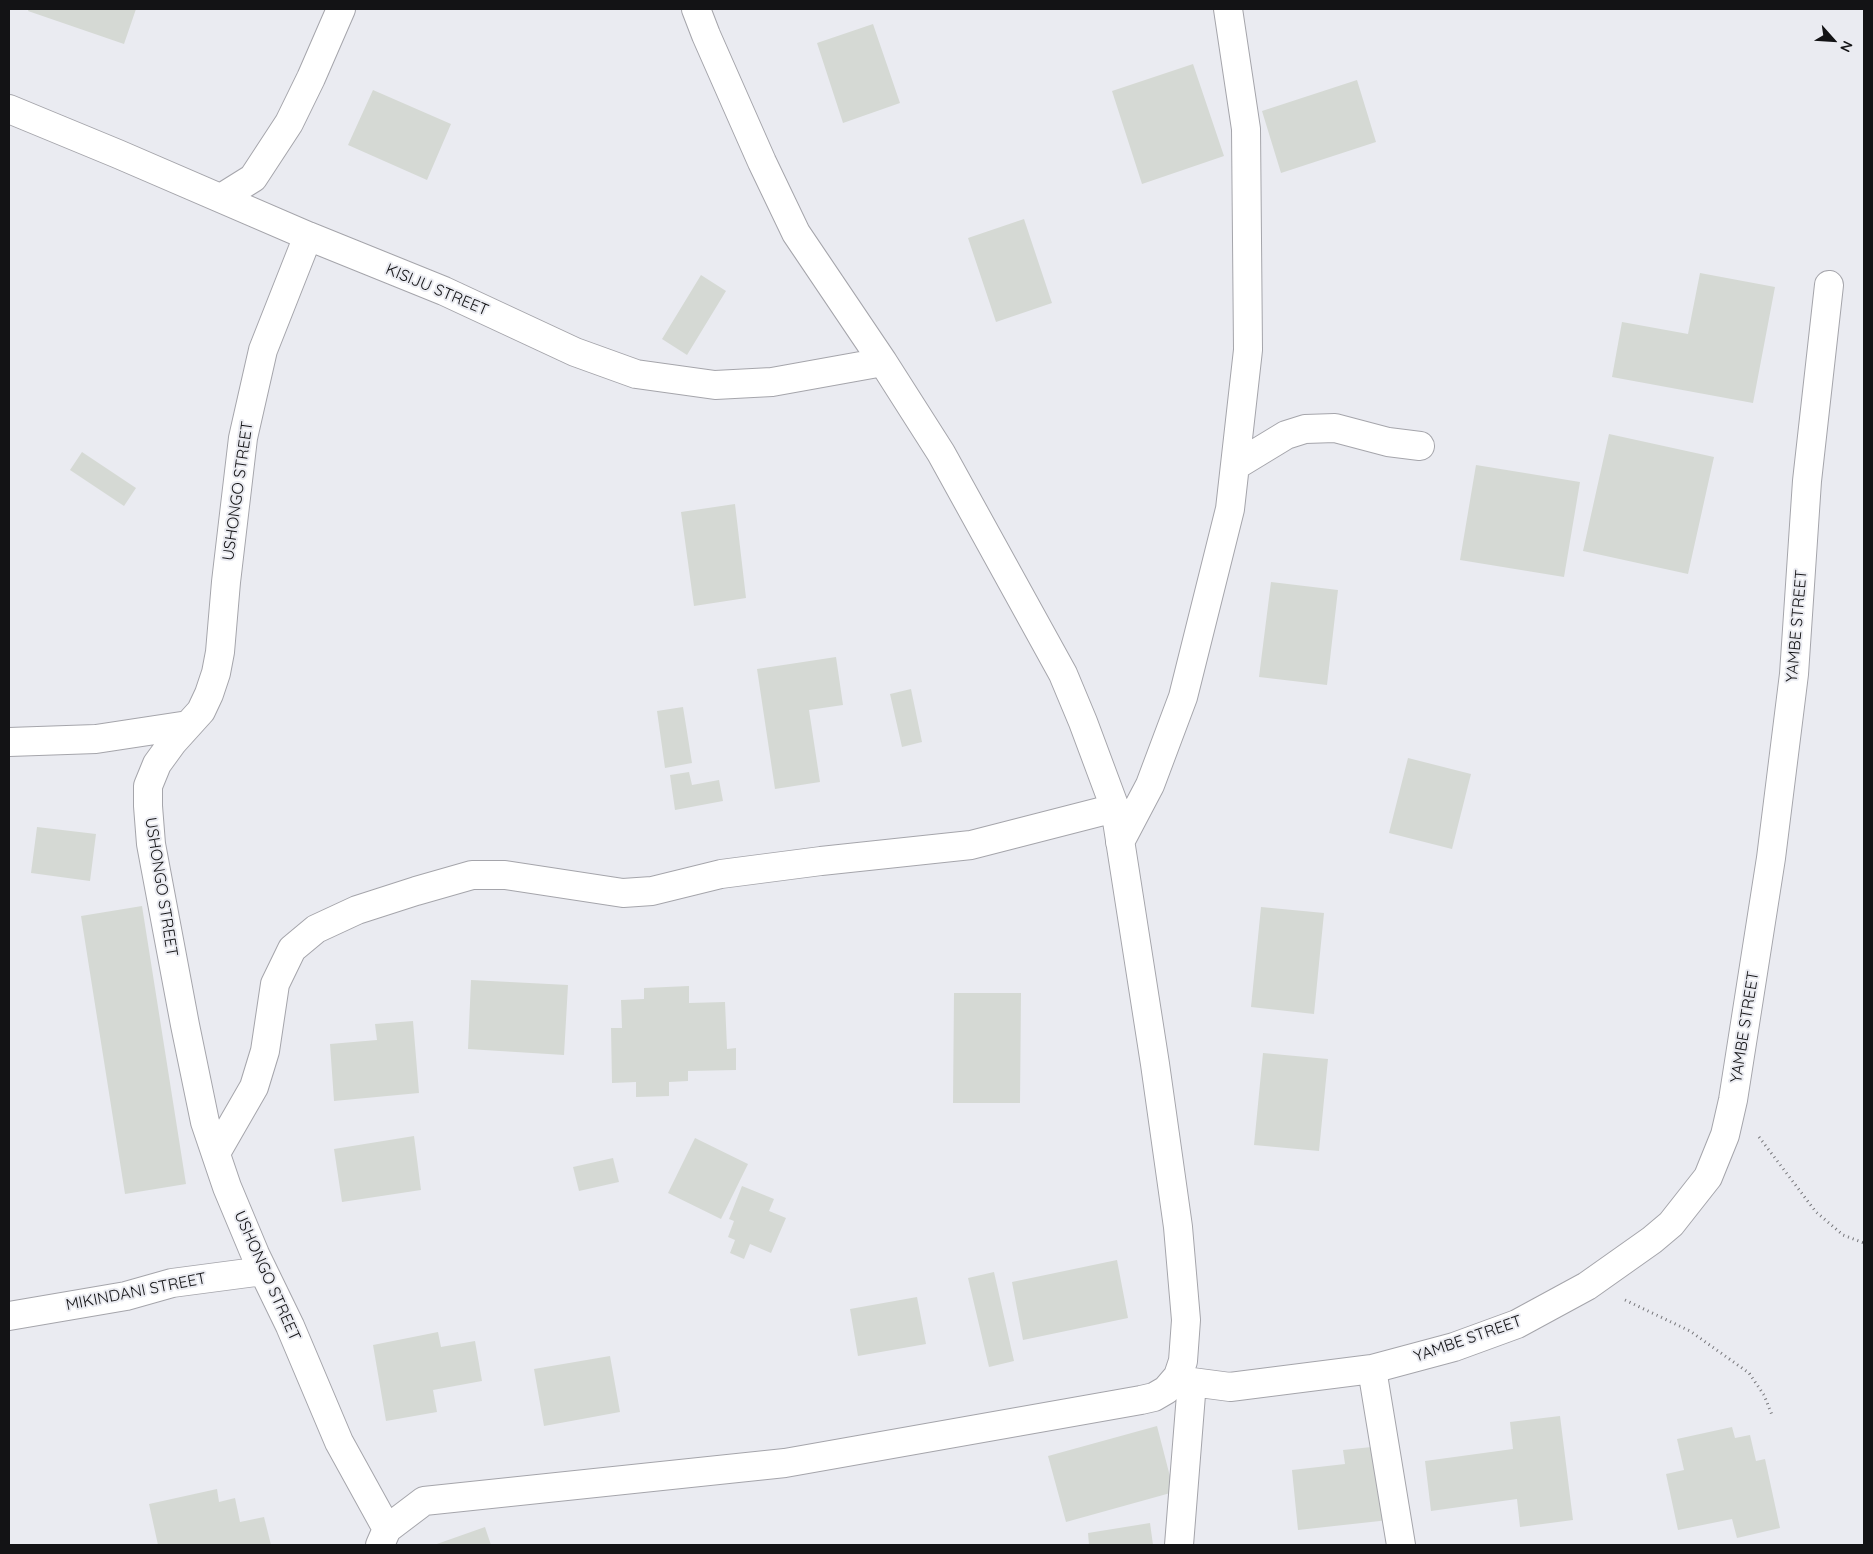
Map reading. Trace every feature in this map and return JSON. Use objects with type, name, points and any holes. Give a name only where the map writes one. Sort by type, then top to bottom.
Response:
[{"type":"street","points":[[221,198],[254,178],[289,123],[341,9]]},
{"type":"street","points":[[696,9],[762,162],[796,233],[883,362],[941,453],[1063,674],[1083,722],[1114,808],[1155,1064],[1178,1227],[1186,1320],[1183,1361],[1185,1379],[1180,1545]]},
{"type":"street","points":[[1120,842],[1150,785],[1183,697],[1230,509],[1248,350],[1246,129],[1228,9]]},
{"type":"street","name":"KISIJU STREET","points":[[9,111],[444,291],[575,352],[636,374],[715,385],[772,382],[883,362]]},
{"type":"street","name":"USHONGO STREET","points":[[308,236],[264,350],[243,438],[226,582],[220,652],[209,694],[201,711],[156,764],[148,786],[150,825],[152,853],[205,1122],[227,1187],[290,1326],[339,1442],[383,1537]]},
{"type":"street","name":"YAMBE STREET","points":[[1185,1379],[1230,1387],[1372,1369],[1454,1347],[1517,1324],[1587,1286],[1652,1240],[1671,1224],[1708,1176],[1725,1134],[1733,1100],[1770,858],[1793,684],[1807,481],[1829,285]]},
{"type":"street","points":[[1235,466],[1286,434],[1305,429],[1335,428],[1388,442],[1420,446]]},
{"type":"street","points":[[9,742],[96,739],[188,725]]},
{"type":"street","points":[[216,1153],[254,1087],[265,1051],[275,984],[292,949],[316,929],[357,910],[472,875],[505,875],[623,892],[652,891],[721,874],[971,845],[1114,808]]},
{"type":"street","name":"MIKINDANI STREET","points":[[9,1316],[126,1296],[172,1283],[263,1270]]},
{"type":"street","points":[[1372,1369],[1401,1545]]},
{"type":"street","points":[[383,1537],[424,1501],[785,1463],[1141,1400],[1154,1397],[1185,1379]]},
{"type":"path","points":[[1733,1100],[1768,1150],[1816,1212],[1843,1235],[1864,1242]]},
{"type":"path","points":[[1587,1286],[1640,1306],[1690,1331],[1749,1373],[1764,1395],[1772,1415]]},
{"type":"building","points":[[29,9],[136,9],[124,44],[28,11]]},
{"type":"building","points":[[873,24],[900,103],[843,123],[817,43]]},
{"type":"building","points":[[1193,64],[1224,156],[1142,184],[1112,91]]},
{"type":"building","points":[[1357,80],[1376,142],[1281,173],[1262,111]]},
{"type":"building","points":[[373,90],[451,124],[427,180],[348,145]]},
{"type":"building","points":[[1024,219],[1052,303],[996,322],[968,238]]},
{"type":"building","points":[[1700,273],[1775,287],[1753,403],[1612,377],[1622,322],[1688,334]]},
{"type":"building","points":[[701,275],[726,291],[687,355],[662,339]]},
{"type":"building","points":[[1609,434],[1714,457],[1688,574],[1583,551]]},
{"type":"building","points":[[82,452],[136,488],[124,506],[70,470]]},
{"type":"building","points":[[1476,465],[1580,482],[1564,577],[1460,560]]},
{"type":"building","points":[[735,504],[746,598],[694,606],[681,512]]},
{"type":"building","points":[[1271,582],[1338,590],[1327,685],[1259,677]]},
{"type":"building","points":[[836,657],[843,705],[809,710],[820,782],[775,789],[757,669]]},
{"type":"building","points":[[911,689],[922,742],[902,747],[890,694]]},
{"type":"building","points":[[683,707],[692,763],[665,768],[657,711]]},
{"type":"building","points":[[1408,758],[1471,774],[1452,849],[1389,833]]},
{"type":"building","points":[[689,772],[692,785],[719,780],[723,801],[675,810],[670,775]]},
{"type":"building","points":[[37,827],[96,834],[90,881],[31,873]]},
{"type":"building","points":[[142,906],[186,1184],[125,1194],[81,916]]},
{"type":"building","points":[[1261,907],[1324,913],[1314,1014],[1251,1007]]},
{"type":"building","points":[[471,980],[568,985],[564,1055],[468,1049]]},
{"type":"building","points":[[689,986],[689,1003],[725,1002],[727,1049],[736,1048],[736,1070],[688,1071],[688,1081],[669,1082],[669,1096],[636,1097],[636,1082],[612,1083],[611,1028],[622,1028],[621,1000],[644,999],[644,988]]},
{"type":"building","points":[[954,993],[1021,993],[1020,1103],[953,1103]]},
{"type":"building","points":[[413,1021],[419,1093],[334,1101],[330,1044],[377,1040],[375,1024]]},
{"type":"building","points":[[1263,1053],[1328,1059],[1319,1151],[1254,1145]]},
{"type":"building","points":[[414,1136],[421,1190],[342,1202],[334,1149]]},
{"type":"building","points":[[695,1138],[748,1164],[721,1219],[668,1193]]},
{"type":"building","points":[[613,1158],[619,1182],[579,1191],[573,1167]]},
{"type":"building","points":[[742,1186],[774,1199],[769,1211],[786,1218],[771,1253],[750,1244],[744,1259],[730,1253],[735,1240],[728,1237],[734,1221],[729,1219]]},
{"type":"building","points":[[1117,1260],[1128,1318],[1023,1340],[1012,1282]]},
{"type":"building","points":[[994,1272],[1014,1361],[989,1367],[968,1278]]},
{"type":"building","points":[[917,1297],[926,1344],[858,1356],[850,1309]]},
{"type":"building","points":[[438,1332],[441,1347],[475,1341],[482,1381],[433,1390],[437,1412],[386,1421],[373,1345]]},
{"type":"building","points":[[610,1356],[620,1412],[544,1426],[534,1369]]},
{"type":"building","points":[[1560,1416],[1573,1520],[1520,1527],[1517,1499],[1431,1511],[1425,1461],[1513,1449],[1510,1422]]},
{"type":"building","points":[[1157,1426],[1174,1492],[1066,1522],[1048,1456]]},
{"type":"building","points":[[1732,1427],[1735,1438],[1750,1435],[1756,1461],[1765,1459],[1780,1528],[1737,1538],[1732,1519],[1678,1530],[1666,1474],[1684,1470],[1677,1439]]},
{"type":"building","points":[[1381,1446],[1389,1520],[1298,1530],[1292,1470],[1345,1464],[1343,1450]]},
{"type":"building","points":[[217,1489],[219,1502],[235,1498],[240,1522],[264,1517],[271,1545],[158,1545],[149,1504]]},
{"type":"building","points":[[1150,1523],[1153,1545],[1089,1545],[1088,1533]]},
{"type":"building","points":[[485,1527],[491,1545],[434,1545]]}]
